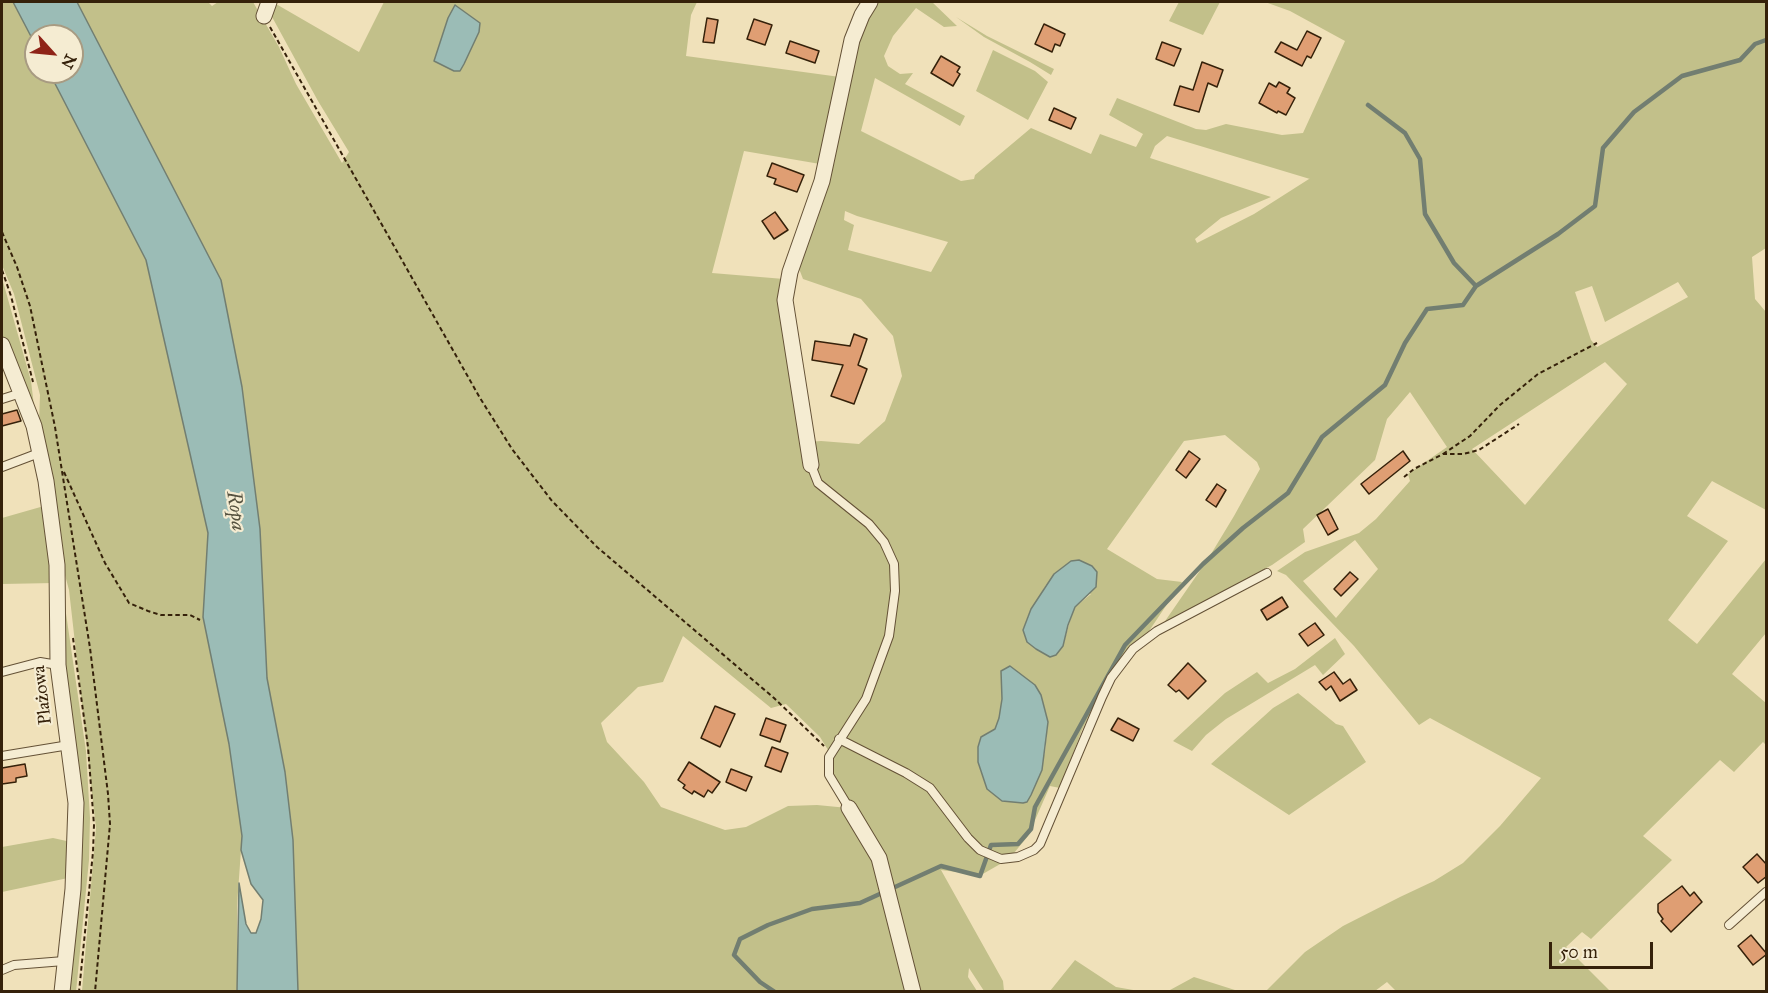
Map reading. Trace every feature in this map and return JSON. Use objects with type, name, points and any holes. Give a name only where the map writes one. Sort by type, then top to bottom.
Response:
[{"type":"street","points":[[811,465],[785,300],[790,272],[822,181],[852,40],[870,2]]},
{"type":"street","name":"Plażowa","points":[[2,345],[28,390],[34,426],[46,450],[46,481],[57,565],[58,665],[76,803],[73,889],[62,992]]},
{"type":"street","points":[[849,808],[875,850],[913,992]]},
{"type":"lane","points":[[2,399],[28,390]]},
{"type":"lane","points":[[2,467],[46,450]]},
{"type":"lane","points":[[811,465],[818,483],[869,524],[884,542],[894,564],[895,591],[889,636],[866,699],[830,753],[829,775],[849,808]]},
{"type":"lane","points":[[839,739],[906,773],[930,788],[968,838],[980,850],[1001,859],[1018,857],[1034,850],[1040,844],[1102,697],[1111,678],[1132,649],[1157,631],[1267,573]]},
{"type":"lane","points":[[2,672],[40,662],[58,665]]},
{"type":"lane","points":[[2,756],[69,745]]},
{"type":"lane","points":[[1729,925],[1767,892]]},
{"type":"lane","points":[[2,970],[14,965],[64,961]]},
{"type":"path","points":[[267,9],[480,398],[512,449],[552,501],[597,547],[774,698],[830,753]]},
{"type":"path","points":[[2,232],[30,306],[62,468],[90,648],[108,794],[110,824],[94,992]]},
{"type":"path","points":[[2,270],[11,296],[28,390]]},
{"type":"path","points":[[1404,477],[1470,436],[1500,405],[1538,375],[1597,343]]},
{"type":"path","points":[[1443,454],[1472,453],[1519,424]]},
{"type":"path","points":[[46,450],[62,468],[105,563],[129,603],[161,615],[190,615],[200,620]]},
{"type":"shaded area","points":[[2,2],[13,2],[24,24],[24,84],[55,84],[146,260],[208,533],[203,617],[229,744],[242,836],[237,906],[237,991],[82,991],[96,828],[69,590],[61,560],[39,422],[40,395],[14,294],[2,265]]},
{"type":"shaded area","points":[[77,2],[208,2],[212,6],[218,2],[253,2],[279,47],[296,84],[342,163],[349,152],[271,15],[276,4],[359,52],[384,2],[697,2],[691,15],[686,56],[840,77],[820,164],[744,151],[712,273],[784,279],[808,442],[859,444],[885,421],[902,376],[893,336],[861,299],[803,279],[798,266],[834,164],[857,39],[875,2],[932,2],[957,26],[944,27],[916,8],[893,36],[884,56],[888,66],[900,74],[913,73],[905,84],[965,116],[960,126],[875,78],[861,131],[961,181],[974,179],[975,175],[1031,128],[1091,154],[1100,134],[1136,147],[1143,134],[1109,115],[1117,98],[1196,129],[1206,130],[1226,124],[1282,135],[1303,133],[1345,41],[1290,11],[1265,2],[1766,2],[1766,248],[1752,257],[1755,299],[1766,312],[1766,510],[1712,481],[1687,516],[1728,541],[1668,620],[1697,644],[1766,559],[1766,633],[1732,674],[1766,703],[1766,745],[1763,742],[1734,772],[1720,760],[1643,836],[1672,860],[1591,939],[1582,932],[1566,947],[1610,991],[1397,992],[1387,982],[1375,991],[1266,991],[1305,952],[1343,926],[1434,881],[1463,863],[1500,826],[1541,778],[1430,718],[1419,725],[1354,646],[1286,575],[1277,571],[1305,552],[1359,533],[1376,519],[1410,481],[1408,474],[1447,447],[1410,392],[1387,419],[1375,460],[1303,529],[1305,542],[1272,565],[1163,624],[1208,559],[1234,516],[1260,469],[1257,462],[1225,435],[1184,441],[1107,549],[1157,579],[1182,582],[1149,631],[1132,645],[1107,678],[1082,730],[1060,788],[1050,786],[1028,836],[1009,859],[981,875],[941,870],[1003,981],[1004,991],[984,991],[969,968],[968,977],[977,991],[298,991],[293,840],[285,772],[267,678],[260,529],[242,387],[221,280]],"holes":[[[455,5],[468,15],[434,61],[442,41]],[[1167,136],[1310,179],[1254,214],[1197,243],[1195,239],[1221,218],[1271,197],[1150,158],[1155,146]],[[845,211],[948,242],[931,272],[848,250],[854,225],[844,220]],[[1678,282],[1688,297],[1597,347],[1591,340],[1575,292],[1592,286],[1605,322]],[[1605,362],[1627,384],[1525,505],[1472,449]],[[1355,540],[1378,569],[1336,618],[1303,581]],[[1046,585],[1091,594],[1075,607],[1063,646],[1023,630],[1028,616]],[[683,636],[771,708],[786,704],[820,737],[828,750],[828,770],[848,808],[817,805],[788,806],[746,827],[725,830],[661,807],[644,782],[607,742],[601,723],[638,687],[663,682]],[[1001,672],[1041,695],[1048,722],[1045,752],[1027,802],[1002,801],[989,732],[995,729],[1002,699]]]},
{"type":"shaded area","points":[[1179,2],[1220,2],[1203,35],[1169,21]]},
{"type":"shaded area","points":[[956,17],[987,36],[1054,69],[1051,75],[984,37]]},
{"type":"shaded area","points":[[993,50],[1035,71],[1048,82],[1028,120],[976,91]]},
{"type":"shaded area","points":[[2,278],[31,381],[34,406],[9,356],[2,335]]},
{"type":"shaded area","points":[[44,506],[54,583],[2,584],[2,518]]},
{"type":"shaded area","points":[[61,579],[86,751],[90,818],[89,860],[76,992],[66,991],[76,875],[62,664]]},
{"type":"shaded area","points":[[1335,638],[1345,654],[1323,675],[1315,665],[1226,719],[1206,735],[1192,751],[1173,741],[1225,693],[1257,672],[1268,683],[1295,669]]},
{"type":"shaded area","points":[[1298,693],[1336,724],[1343,726],[1366,762],[1289,815],[1211,764],[1273,708]]},
{"type":"shaded area","points":[[53,838],[71,842],[68,878],[2,892],[2,847]]},
{"type":"shaded area","points":[[1075,960],[1116,987],[1139,991],[1050,991]]},
{"type":"shaded area","points":[[1194,977],[1238,991],[1158,991],[1170,990]]},
{"type":"water","name":"Ropa","points":[[13,2],[77,2],[221,280],[242,387],[260,529],[267,678],[285,772],[293,840],[298,991],[237,991],[239,883],[246,924],[251,933],[256,933],[261,919],[263,900],[251,884],[241,850],[242,836],[229,744],[203,617],[208,533],[146,260],[55,84],[84,84],[84,24],[24,24]]},
{"type":"water","points":[[455,5],[480,23],[479,32],[460,71],[454,71],[434,61],[448,18]]},
{"type":"water","points":[[1079,560],[1092,566],[1097,572],[1096,587],[1075,607],[1063,646],[1056,655],[1050,657],[1027,642],[1023,630],[1031,609],[1054,574],[1071,561]]},
{"type":"water","points":[[1010,666],[1035,685],[1041,695],[1048,722],[1042,770],[1027,802],[1023,803],[1002,801],[987,789],[978,762],[981,737],[995,729],[999,718],[1002,699],[1001,671]]},
{"type":"building","points":[[707,18],[718,20],[714,43],[703,42]]},
{"type":"building","points":[[754,19],[772,25],[765,45],[747,39]]},
{"type":"building","points":[[1044,24],[1065,34],[1060,46],[1055,44],[1052,52],[1035,44]]},
{"type":"building","points":[[1307,31],[1321,38],[1311,58],[1307,56],[1302,66],[1275,52],[1281,42],[1297,50]]},
{"type":"building","points":[[790,41],[819,51],[815,63],[786,53]]},
{"type":"building","points":[[1162,42],[1181,49],[1174,66],[1156,59]]},
{"type":"building","points":[[941,56],[960,67],[957,72],[960,74],[953,86],[931,73]]},
{"type":"building","points":[[1202,62],[1223,70],[1217,87],[1208,83],[1199,112],[1174,105],[1180,86],[1193,90]]},
{"type":"building","points":[[1279,82],[1290,88],[1287,93],[1295,98],[1286,115],[1278,111],[1277,113],[1259,103],[1269,83],[1276,87]]},
{"type":"building","points":[[1054,108],[1076,118],[1071,129],[1049,120]]},
{"type":"building","points":[[772,163],[804,175],[797,192],[774,184],[776,179],[767,176]]},
{"type":"building","points":[[775,212],[788,230],[774,239],[762,221]]},
{"type":"building","points":[[854,334],[867,339],[858,365],[867,369],[854,404],[831,396],[843,365],[812,360],[815,341],[850,346]]},
{"type":"building","points":[[17,410],[21,421],[2,426],[2,414]]},
{"type":"building","points":[[1189,451],[1200,459],[1186,478],[1176,470]]},
{"type":"building","points":[[1403,451],[1410,461],[1369,494],[1361,484]]},
{"type":"building","points":[[1217,484],[1226,490],[1216,507],[1206,500]]},
{"type":"building","points":[[1328,509],[1338,529],[1328,535],[1317,515]]},
{"type":"building","points":[[1350,572],[1358,579],[1341,596],[1334,589]]},
{"type":"building","points":[[1282,597],[1288,607],[1267,620],[1261,610]]},
{"type":"building","points":[[1315,623],[1324,635],[1308,646],[1299,634]]},
{"type":"building","points":[[1188,663],[1206,681],[1188,699],[1179,690],[1176,692],[1168,685]]},
{"type":"building","points":[[1334,672],[1343,684],[1350,679],[1357,690],[1340,701],[1331,686],[1326,690],[1319,682]]},
{"type":"building","points":[[715,706],[735,714],[720,747],[701,738]]},
{"type":"building","points":[[766,718],[786,725],[780,742],[760,735]]},
{"type":"building","points":[[1118,718],[1139,729],[1133,741],[1111,730]]},
{"type":"building","points":[[772,747],[788,753],[781,772],[765,766]]},
{"type":"building","points":[[689,762],[720,782],[712,793],[708,790],[704,797],[694,791],[692,794],[683,788],[685,785],[678,780]]},
{"type":"building","points":[[25,764],[27,776],[16,778],[16,782],[2,784],[2,768]]},
{"type":"building","points":[[731,769],[752,777],[746,791],[726,782]]},
{"type":"building","points":[[1757,854],[1767,865],[1767,876],[1758,883],[1743,867]]},
{"type":"building","points":[[1682,886],[1690,896],[1694,892],[1702,902],[1671,932],[1661,921],[1663,919],[1658,912],[1658,904]]},
{"type":"building","points":[[1751,935],[1767,954],[1753,965],[1738,946]]},
{"type":"waterway","points":[[775,992],[760,982],[734,955],[740,939],[768,925],[812,909],[860,903],[941,866],[980,876],[991,845],[1018,844],[1031,829],[1035,807],[1125,645],[1203,564],[1243,528],[1288,493],[1322,437],[1385,385],[1405,343],[1427,309],[1463,305],[1476,286],[1558,234],[1595,206],[1603,148],[1634,112],[1682,76],[1740,60],[1755,44],[1766,40]]},
{"type":"waterway","points":[[1368,105],[1405,133],[1420,159],[1425,214],[1454,263],[1476,286]]}]
